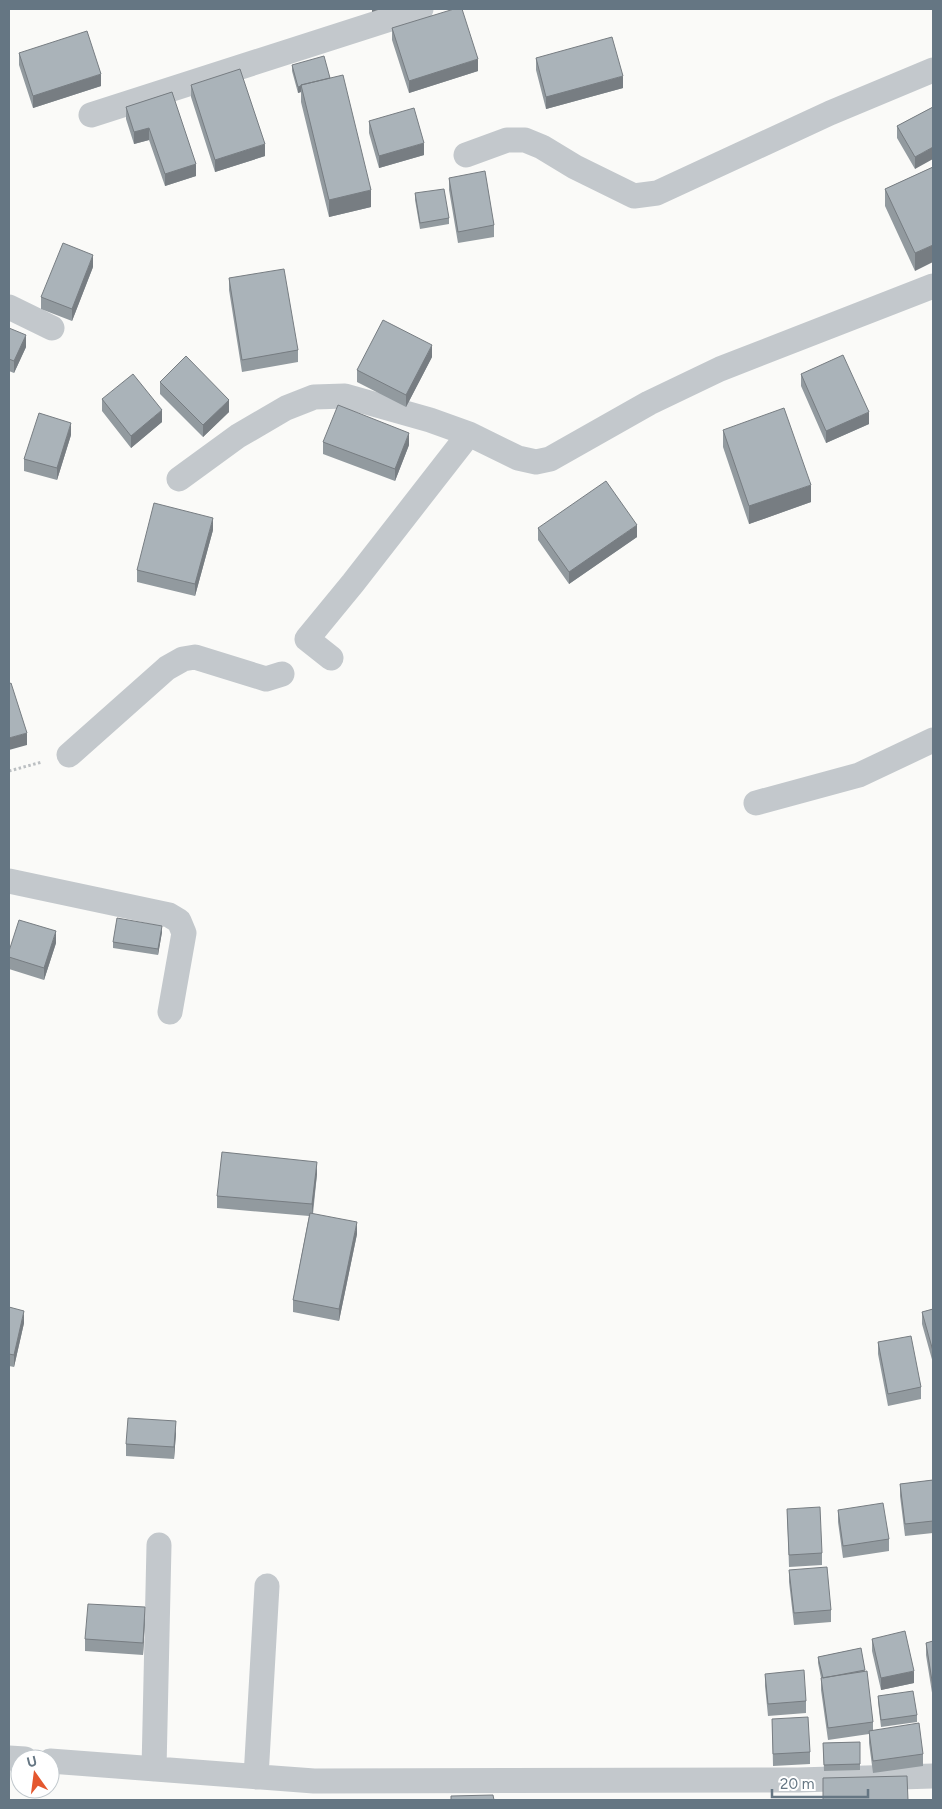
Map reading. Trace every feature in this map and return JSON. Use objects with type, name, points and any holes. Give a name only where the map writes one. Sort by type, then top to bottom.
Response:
[{"type":"street","points":[[91,114],[421,9]]},
{"type":"street","points":[[466,156],[507,140],[525,140],[542,147],[575,167],[634,196],[657,194],[830,113],[933,70]]},
{"type":"street","points":[[179,479],[238,436],[286,408],[314,396],[345,396],[430,420],[469,434],[518,458],[536,462],[550,459],[649,403],[720,369],[933,286]]},
{"type":"street","points":[[9,307],[52,328]]},
{"type":"street","points":[[331,658],[307,638],[354,584],[469,434]]},
{"type":"street","points":[[69,755],[166,668],[183,659],[195,656],[266,679],[282,674]]},
{"type":"street","points":[[756,803],[859,775],[933,740]]},
{"type":"street","points":[[9,881],[169,915],[179,920],[184,933],[170,1012]]},
{"type":"street","points":[[154,1769],[159,1545]]},
{"type":"street","points":[[256,1777],[268,1586]]},
{"type":"street","points":[[60,1762],[256,1777],[315,1791],[799,1790],[933,1776]]},
{"type":"path","points":[[9,771],[69,755]]},
{"type":"building","points":[[454,9],[462,9],[478,59],[409,81],[392,28]]},
{"type":"building","points":[[87,31],[101,74],[33,96],[19,53]]},
{"type":"building","points":[[612,37],[623,76],[546,97],[536,58]]},
{"type":"building","points":[[324,56],[330,78],[298,87],[292,65]]},
{"type":"building","points":[[240,69],[265,144],[215,160],[191,85]]},
{"type":"building","points":[[343,75],[371,190],[329,200],[301,85]]},
{"type":"building","points":[[172,92],[196,164],[165,174],[149,128],[134,132],[126,107]]},
{"type":"building","points":[[933,107],[933,147],[915,157],[897,126]]},
{"type":"building","points":[[414,108],[424,143],[379,156],[369,121]]},
{"type":"building","points":[[933,167],[933,245],[915,253],[885,189]]},
{"type":"building","points":[[485,171],[494,225],[458,232],[449,178]]},
{"type":"building","points":[[444,189],[449,218],[420,223],[415,193]]},
{"type":"building","points":[[63,243],[93,255],[72,309],[41,297]]},
{"type":"building","points":[[284,269],[298,350],[242,360],[229,278]]},
{"type":"building","points":[[383,320],[432,345],[406,395],[357,370]]},
{"type":"building","points":[[9,328],[26,335],[14,361],[9,359]]},
{"type":"building","points":[[843,355],[869,412],[826,431],[801,374]]},
{"type":"building","points":[[186,356],[229,400],[203,425],[160,382]]},
{"type":"building","points":[[133,374],[162,410],[131,436],[102,399]]},
{"type":"building","points":[[338,405],[409,433],[395,469],[323,442]]},
{"type":"building","points":[[784,408],[811,485],[749,506],[723,430]]},
{"type":"building","points":[[39,413],[71,423],[57,468],[24,459]]},
{"type":"building","points":[[606,481],[637,525],[569,572],[538,528]]},
{"type":"building","points":[[154,503],[213,518],[195,584],[137,570]]},
{"type":"building","points":[[11,683],[27,733],[9,738],[9,684]]},
{"type":"building","points":[[117,918],[162,926],[158,949],[113,942]]},
{"type":"building","points":[[19,920],[56,931],[44,968],[9,957],[9,951]]},
{"type":"building","points":[[222,1152],[317,1162],[312,1204],[217,1196]]},
{"type":"building","points":[[310,1213],[357,1222],[339,1309],[293,1300]]},
{"type":"building","points":[[9,1307],[24,1311],[14,1355],[9,1354]]},
{"type":"building","points":[[933,1309],[933,1351],[922,1312]]},
{"type":"building","points":[[911,1336],[921,1387],[888,1394],[878,1342]]},
{"type":"building","points":[[128,1418],[176,1421],[174,1447],[126,1444]]},
{"type":"building","points":[[933,1480],[933,1521],[905,1524],[900,1484]]},
{"type":"building","points":[[883,1503],[889,1539],[843,1546],[838,1510]]},
{"type":"building","points":[[820,1507],[822,1553],[789,1555],[787,1509]]},
{"type":"building","points":[[827,1567],[831,1610],[794,1613],[789,1570]]},
{"type":"building","points":[[88,1604],[145,1607],[143,1643],[85,1639]]},
{"type":"building","points":[[905,1631],[914,1671],[881,1678],[872,1639]]},
{"type":"building","points":[[933,1641],[933,1687],[926,1643]]},
{"type":"building","points":[[861,1648],[865,1670],[823,1678],[818,1657]]},
{"type":"building","points":[[804,1670],[806,1701],[768,1704],[765,1674]]},
{"type":"building","points":[[867,1671],[873,1722],[828,1728],[821,1678]]},
{"type":"building","points":[[913,1691],[917,1715],[881,1720],[878,1696]]},
{"type":"building","points":[[808,1717],[810,1752],[773,1754],[772,1719]]},
{"type":"building","points":[[919,1723],[923,1754],[873,1761],[869,1731]]},
{"type":"building","points":[[860,1742],[860,1764],[824,1765],[823,1743]]},
{"type":"building","points":[[907,1776],[908,1800],[823,1800],[823,1778]]},
{"type":"building","points":[[493,1795],[494,1800],[451,1800],[451,1796]]}]
